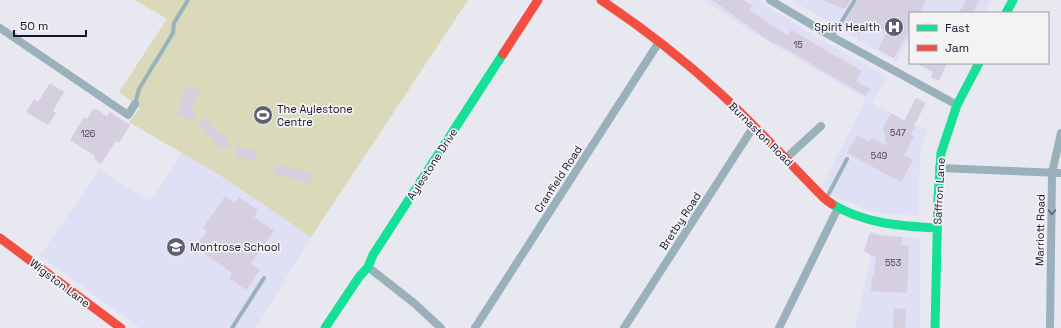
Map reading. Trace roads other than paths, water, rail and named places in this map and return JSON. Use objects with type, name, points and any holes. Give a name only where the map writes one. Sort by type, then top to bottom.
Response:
[{"type":"street","name":"Aylestone Drive","points":[[326,328],[359,277],[368,267],[373,255],[538,0]]},
{"type":"street","name":"Burnaston Road","points":[[601,0],[659,42],[702,77],[754,126],[825,199],[838,208],[866,221],[937,228]]},
{"type":"street","points":[[770,0],[832,37],[957,105]]},
{"type":"street","points":[[1006,12],[1012,0]]},
{"type":"street","points":[[0,28],[128,115],[135,104]]},
{"type":"street","name":"Cranfield Road","points":[[475,328],[659,42]]},
{"type":"street","name":"Saffron Lane","points":[[935,328],[939,168],[945,137],[957,105],[978,64]]},
{"type":"street","name":"Bretby Road","points":[[624,328],[754,126]]},
{"type":"street","points":[[785,158],[821,126]]},
{"type":"street","name":"Marriott Road","points":[[1050,328],[1052,173],[1061,133]]},
{"type":"street","points":[[939,168],[1061,173]]},
{"type":"street","points":[[779,328],[838,208]]},
{"type":"street","name":"Wigston Lane","points":[[0,238],[121,328]]},
{"type":"street","points":[[368,267],[414,303],[441,328]]},
{"type":"lane","points":[[135,104],[139,89],[173,33],[174,23],[188,0]]},
{"type":"lane","points":[[832,37],[855,0]]},
{"type":"lane","points":[[825,199],[847,159]]},
{"type":"lane","points":[[232,328],[264,278]]},
{"type":"place","name":"Spirit Health","points":[[894,27]]},
{"type":"place","name":"The Aylestone Centre","points":[[263,115]]},
{"type":"place","name":"Montrose School","points":[[176,247]]}]
